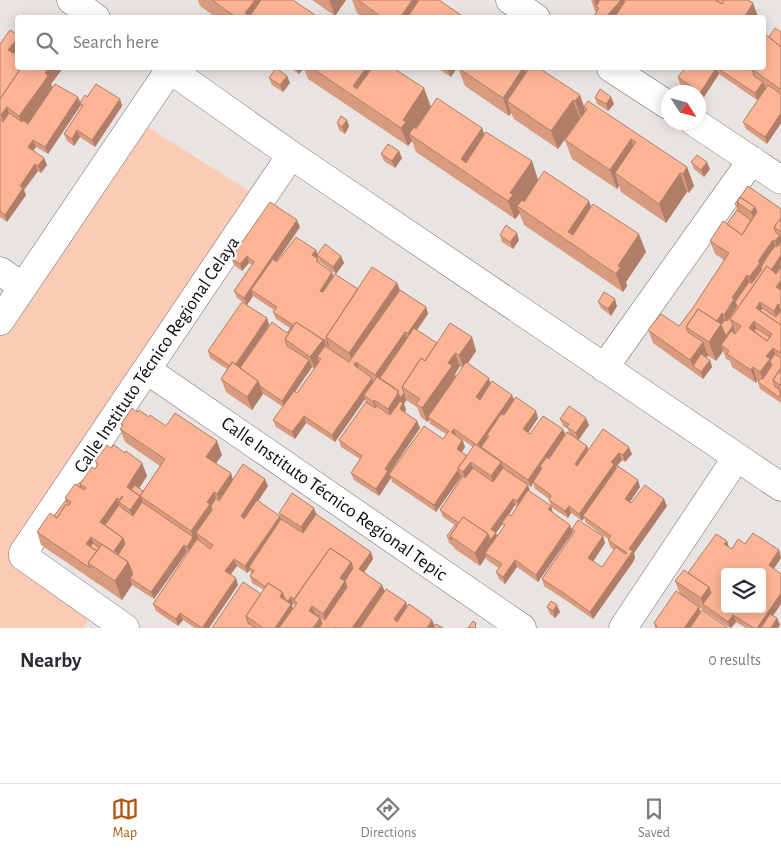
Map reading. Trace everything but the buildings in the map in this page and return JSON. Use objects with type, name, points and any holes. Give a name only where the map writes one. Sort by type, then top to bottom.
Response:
[{"type":"street","points":[[71,0],[92,15]]},
{"type":"street","points":[[510,0],[532,15]]},
{"type":"street","points":[[0,321],[168,70]]},
{"type":"street","points":[[172,70],[292,156],[781,487]]},
{"type":"street","points":[[614,70],[661,100]]},
{"type":"street","points":[[706,130],[781,180]]},
{"type":"street","name":"Calle Instituto Técnico Regional Celaya","points":[[125,628],[23,556],[22,553],[292,156]]},
{"type":"street","points":[[604,368],[752,160]]},
{"type":"street","points":[[0,271],[24,287]]},
{"type":"street","name":"Calle Instituto Técnico Regional Tepic","points":[[147,370],[522,628]]},
{"type":"street","points":[[623,628],[736,457]]},
{"type":"shaded area","points":[[140,122],[260,198],[15,555],[95,611],[83,628],[0,628],[0,327]]}]
